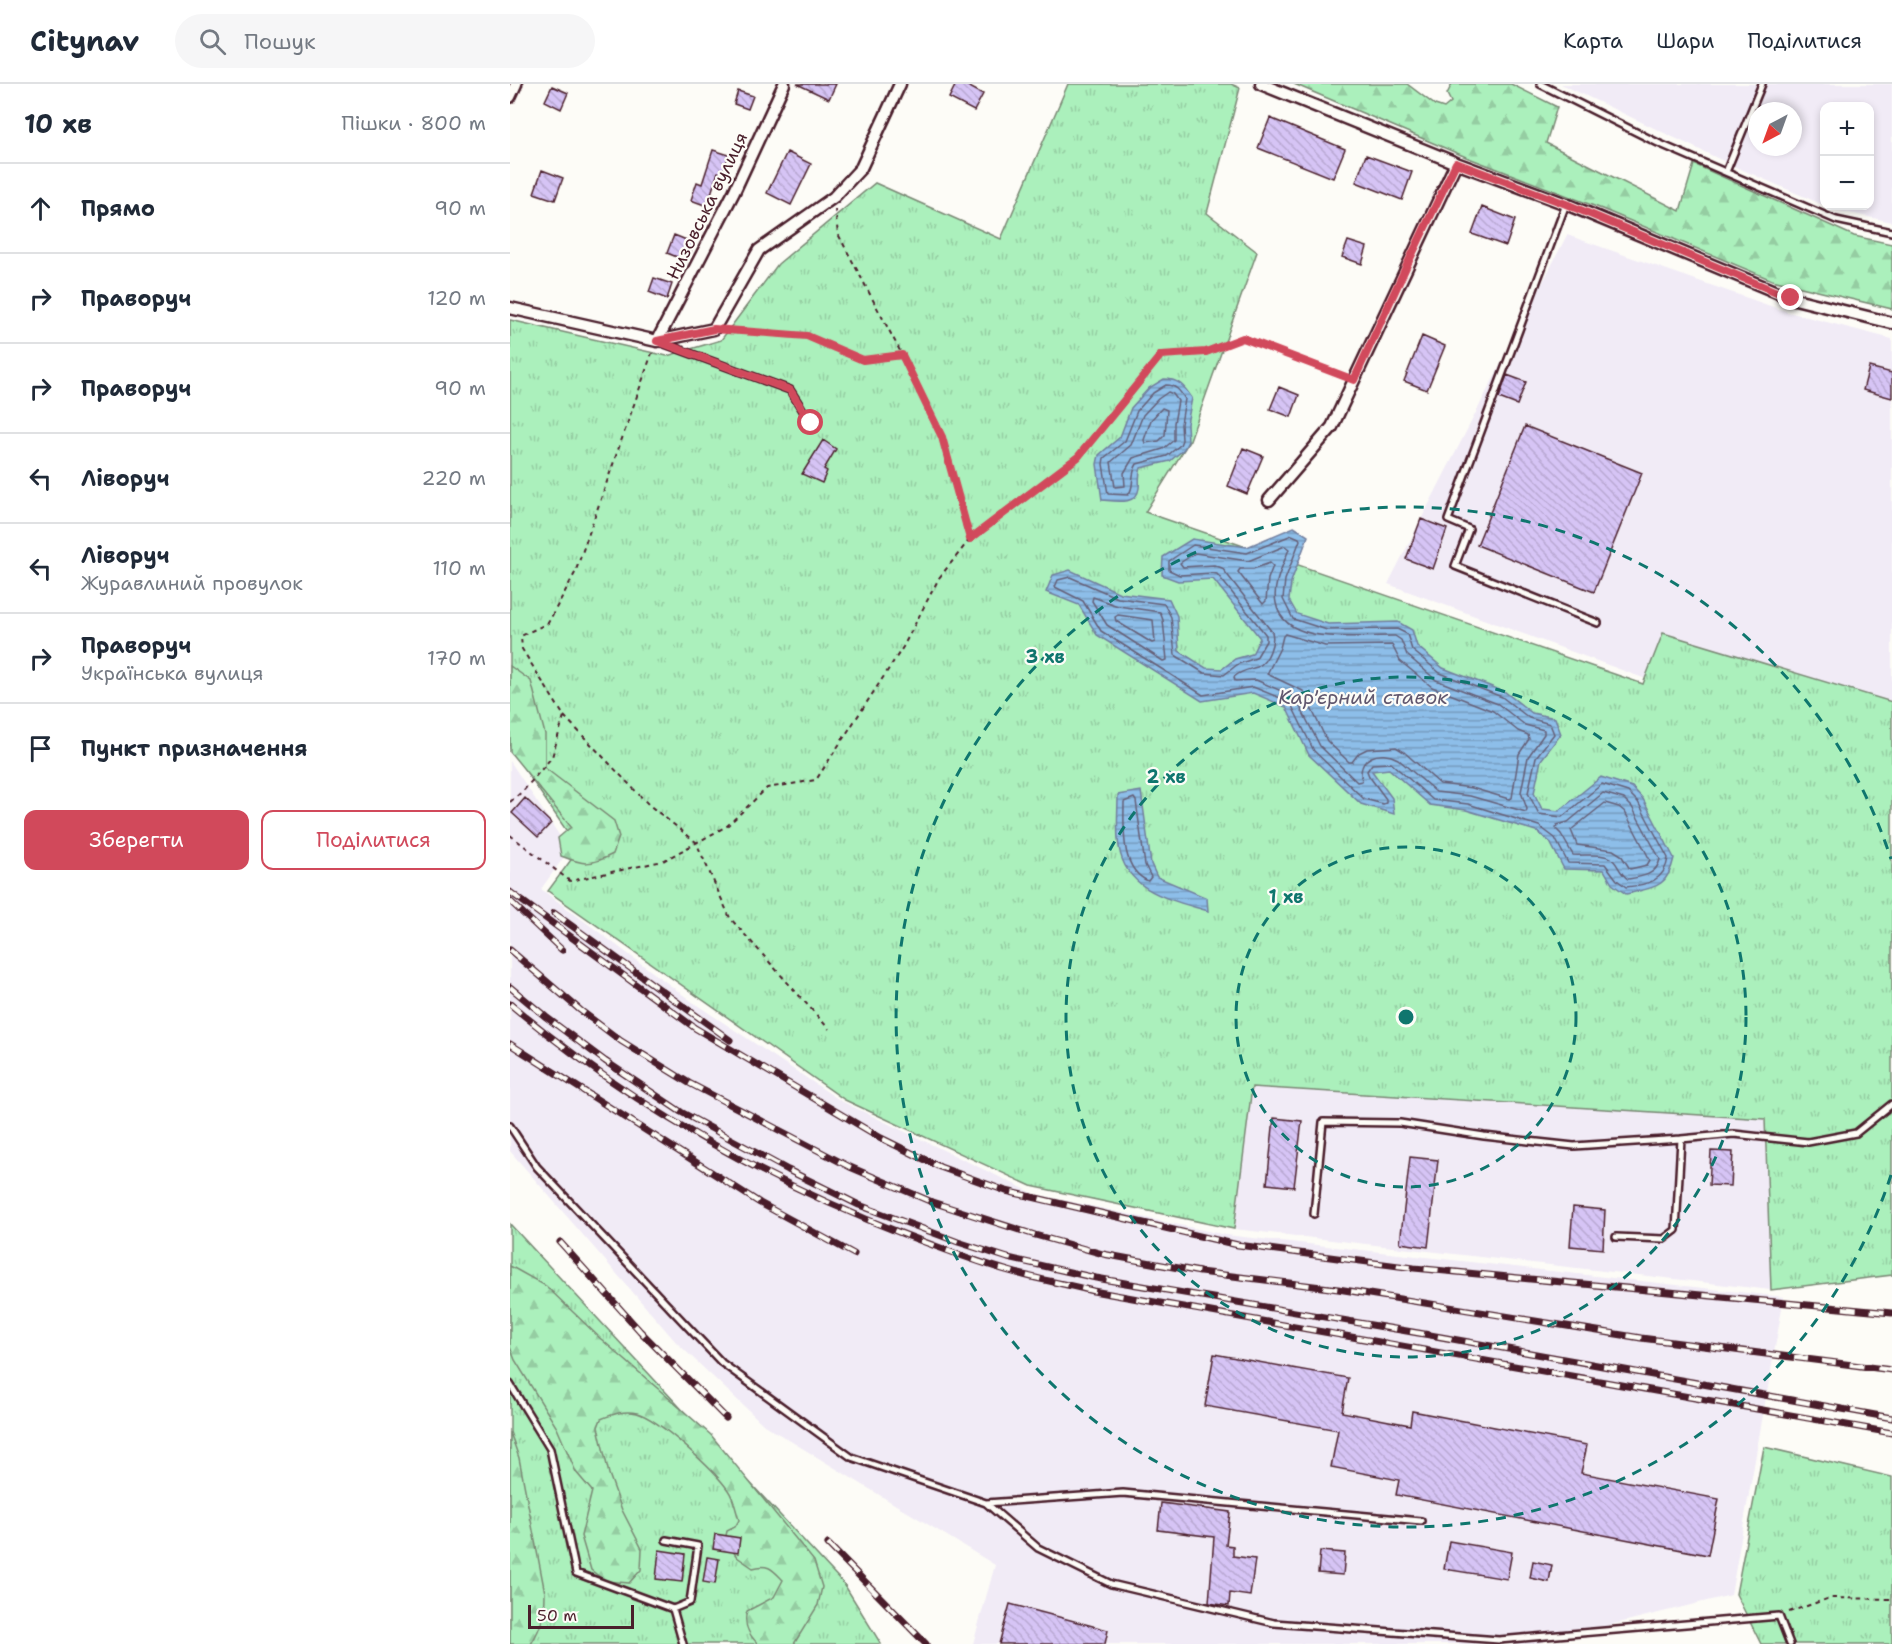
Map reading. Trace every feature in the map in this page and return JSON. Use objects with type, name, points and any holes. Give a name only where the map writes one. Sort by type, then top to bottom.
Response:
[{"type":"street","name":"Низовська вулиця","points":[[657,341],[734,192],[784,84]]},
{"type":"street","points":[[510,308],[657,341],[714,329],[759,250],[834,196],[861,168],[900,84]]},
{"type":"street","points":[[1261,84],[1456,163],[1566,204],[1791,298],[1892,323]]},
{"type":"street","points":[[1269,500],[1332,427],[1456,163]]},
{"type":"lane","points":[[1540,84],[1659,143],[1836,220],[1892,232]]},
{"type":"lane","points":[[1726,172],[1762,84]]},
{"type":"lane","points":[[1566,204],[1448,520],[1469,529],[1455,566],[1598,623]]},
{"type":"lane","points":[[657,341],[790,390],[811,423]]},
{"type":"lane","points":[[1314,1214],[1323,1122],[1400,1123],[1484,1137],[1574,1146],[1734,1134],[1808,1142],[1856,1133],[1892,1104]]},
{"type":"lane","points":[[510,1126],[537,1167],[722,1363],[851,1457],[986,1503],[1038,1548],[1111,1584],[1274,1623],[1499,1640],[1779,1616],[1790,1644]]},
{"type":"lane","points":[[1616,1237],[1665,1239],[1676,1230],[1681,1139]]},
{"type":"lane","points":[[510,1384],[549,1449],[576,1573],[673,1609],[690,1602],[699,1546],[666,1540]]},
{"type":"lane","points":[[986,1503],[1123,1493],[1421,1521]]},
{"type":"lane","points":[[673,1609],[683,1644]]},
{"type":"path","points":[[834,196],[838,234],[942,437],[970,539]]},
{"type":"path","points":[[714,329],[807,336],[863,360],[902,355]]},
{"type":"path","points":[[510,835],[570,881],[663,861],[727,826],[766,788],[816,780],[903,647],[939,578],[970,539],[1078,457],[1161,355],[1206,352],[1243,338],[1354,380]]},
{"type":"path","points":[[657,341],[575,573],[548,623],[521,636],[522,649],[564,716],[649,805],[696,842],[730,918],[829,1029]]},
{"type":"path","points":[[510,802],[524,790],[552,757],[564,716]]},
{"type":"path","points":[[1779,1616],[1830,1598],[1892,1599]]},
{"type":"shaded area","points":[[1561,84],[1892,84],[1892,222],[1835,210],[1874,210],[1874,102],[1820,102],[1820,203],[1736,167]]},
{"type":"shaded area","points":[[1567,235],[1788,312],[1892,339],[1892,702],[1663,634],[1646,679],[1388,584]]},
{"type":"shaded area","points":[[510,761],[569,850],[541,889],[694,1003],[841,1101],[1035,1194],[1226,1235],[1784,1297],[1731,1595],[1534,1644],[973,1644],[995,1565],[764,1425],[676,1342],[510,1151]]},
{"type":"shaded area","points":[[1252,1087],[1765,1119],[1771,1290],[1234,1229]]},
{"type":"green space","points":[[1068,84],[1231,84],[1240,88],[1207,213],[1257,252],[1190,440],[1145,512],[1643,684],[1663,633],[1892,702],[1892,1275],[1771,1290],[1765,1119],[1252,1087],[1234,1229],[1031,1186],[845,1100],[548,891],[579,849],[510,748],[510,320],[667,356],[721,340],[778,264],[875,183],[1001,239]]},
{"type":"green space","points":[[1294,84],[1407,84],[1435,105],[1444,108],[1451,102],[1447,94],[1452,84],[1511,84],[1557,107],[1546,143],[1680,211],[1694,164],[1854,236],[1892,244],[1892,309],[1772,280],[1602,209],[1466,157]]},
{"type":"green space","points":[[510,666],[531,681],[545,734],[545,768],[614,821],[619,837],[613,854],[587,863],[561,856],[558,838],[571,827],[510,752]]},
{"type":"green space","points":[[510,1224],[844,1584],[881,1644],[510,1644]]},
{"type":"green space","points":[[510,1266],[546,1286],[601,1339],[711,1435],[814,1561],[822,1587],[818,1605],[794,1644],[758,1644],[747,1629],[747,1611],[774,1597],[783,1580],[770,1568],[763,1566],[753,1568],[737,1557],[725,1540],[727,1531],[735,1527],[739,1520],[728,1490],[686,1447],[659,1425],[637,1413],[623,1412],[601,1419],[598,1427],[609,1474],[622,1510],[642,1549],[641,1570],[629,1583],[605,1581],[591,1570],[581,1536],[592,1491],[576,1472],[557,1428],[515,1360],[510,1347]]},
{"type":"green space","points":[[510,1432],[519,1458],[545,1593],[542,1620],[531,1644],[510,1644]]},
{"type":"green space","points":[[1764,1447],[1892,1477],[1892,1644],[1761,1644],[1736,1594]]},
{"type":"water","points":[[1164,379],[1174,380],[1181,384],[1192,398],[1187,424],[1188,441],[1184,449],[1170,461],[1141,468],[1139,488],[1134,498],[1125,501],[1102,500],[1097,464],[1099,455],[1120,437],[1131,408],[1149,388]]},
{"type":"water","name":"Кар'єрний ставок","points":[[1294,527],[1308,536],[1291,582],[1289,600],[1297,614],[1328,624],[1398,622],[1412,630],[1417,646],[1443,668],[1505,692],[1532,713],[1555,718],[1561,734],[1541,760],[1534,793],[1542,809],[1559,811],[1601,777],[1632,787],[1643,799],[1674,858],[1663,881],[1652,888],[1626,894],[1612,884],[1604,870],[1564,869],[1550,842],[1536,831],[1466,810],[1430,805],[1389,769],[1372,771],[1392,798],[1394,814],[1361,804],[1309,755],[1286,707],[1253,693],[1202,701],[1097,635],[1079,605],[1046,592],[1053,575],[1070,570],[1120,593],[1169,599],[1177,616],[1179,651],[1206,668],[1222,669],[1235,659],[1252,654],[1260,638],[1213,579],[1178,581],[1162,575],[1163,557],[1192,539],[1247,547]]},
{"type":"water","points":[[1141,791],[1151,864],[1157,877],[1207,898],[1208,911],[1153,892],[1131,874],[1123,862],[1118,835],[1118,795]]},
{"type":"building","points":[[797,84],[836,84],[829,99]]},
{"type":"building","points":[[956,84],[964,84],[983,94],[974,111],[949,98]]},
{"type":"building","points":[[552,86],[568,93],[561,109],[545,101]]},
{"type":"building","points":[[738,91],[753,96],[748,109],[734,104]]},
{"type":"building","points":[[1270,118],[1345,149],[1333,178],[1258,148]]},
{"type":"building","points":[[713,150],[729,155],[722,174],[718,172],[707,206],[691,200],[697,182],[702,184]]},
{"type":"building","points":[[787,152],[811,164],[791,205],[767,193]]},
{"type":"building","points":[[1366,155],[1412,172],[1402,200],[1356,182]]},
{"type":"building","points":[[542,170],[563,178],[555,200],[534,193]]},
{"type":"building","points":[[1482,207],[1515,220],[1506,246],[1472,234]]},
{"type":"building","points":[[674,235],[694,243],[687,261],[667,253]]},
{"type":"building","points":[[1348,241],[1367,247],[1362,264],[1342,257]]},
{"type":"building","points":[[654,278],[672,284],[667,299],[649,292]]},
{"type":"building","points":[[1422,336],[1445,346],[1427,390],[1404,381]]},
{"type":"building","points":[[1869,367],[1892,373],[1892,398],[1863,390]]},
{"type":"building","points":[[1507,375],[1526,382],[1517,405],[1499,398]]},
{"type":"building","points":[[1279,387],[1299,395],[1291,417],[1270,409]]},
{"type":"building","points":[[1525,426],[1642,473],[1594,592],[1477,545]]},
{"type":"building","points":[[823,440],[836,449],[824,469],[827,471],[822,483],[802,474]]},
{"type":"building","points":[[1243,448],[1263,456],[1247,494],[1228,486]]},
{"type":"building","points":[[1421,519],[1447,529],[1433,569],[1406,559]]},
{"type":"building","points":[[525,798],[551,823],[538,837],[512,813]]},
{"type":"building","points":[[1274,1118],[1302,1121],[1294,1187],[1267,1184]]},
{"type":"building","points":[[1711,1151],[1733,1152],[1731,1186],[1709,1185]]},
{"type":"building","points":[[1410,1157],[1438,1160],[1428,1247],[1400,1243]]},
{"type":"building","points":[[1573,1207],[1605,1210],[1603,1249],[1570,1246]]},
{"type":"building","points":[[1214,1354],[1348,1378],[1342,1412],[1410,1425],[1412,1411],[1587,1445],[1581,1473],[1719,1499],[1708,1555],[1396,1495],[1399,1480],[1331,1467],[1338,1430],[1205,1406]]},
{"type":"building","points":[[1161,1503],[1230,1512],[1226,1545],[1233,1546],[1233,1556],[1255,1559],[1250,1596],[1230,1593],[1229,1606],[1209,1603],[1214,1537],[1158,1530]]},
{"type":"building","points":[[715,1534],[740,1538],[738,1553],[713,1549]]},
{"type":"building","points":[[1449,1541],[1512,1552],[1507,1579],[1444,1569]]},
{"type":"building","points":[[659,1550],[685,1554],[682,1582],[656,1579]]},
{"type":"building","points":[[1320,1551],[1345,1553],[1343,1575],[1318,1573]]},
{"type":"building","points":[[707,1557],[719,1559],[715,1584],[703,1582]]},
{"type":"building","points":[[1533,1561],[1552,1565],[1549,1582],[1530,1578]]},
{"type":"building","points":[[1010,1604],[1108,1630],[1105,1644],[999,1644]]},
{"type":"railway","points":[[510,892],[695,1028],[881,1138],[940,1167],[1006,1191],[1238,1245],[1414,1268],[1892,1313]]},
{"type":"railway","points":[[510,901],[562,950]]},
{"type":"railway","points":[[554,913],[730,1040]]},
{"type":"railway","points":[[510,950],[580,1010],[621,1041],[689,1083],[850,1167],[932,1202],[1035,1235],[1103,1254],[1200,1272],[1338,1289],[1641,1338],[1892,1370]]},
{"type":"railway","points":[[510,987],[605,1061],[681,1112],[788,1170],[859,1205],[1008,1258],[1096,1278],[1892,1418]]},
{"type":"railway","points":[[510,1004],[601,1074],[698,1136],[749,1164],[853,1213],[970,1259],[1030,1277],[1093,1291],[1892,1433]]},
{"type":"railway","points":[[510,1044],[760,1203],[854,1254]]},
{"type":"railway","points":[[560,1242],[640,1331],[726,1418]]},
{"type":"railway","points":[[828,1544],[926,1644]]},
{"type":"route","points":[[811,423],[790,390],[657,341],[714,329],[807,336],[863,360],[902,355],[942,437],[970,539],[1078,457],[1161,355],[1206,352],[1243,338],[1354,380],[1456,163],[1566,204],[1791,298]]}]
